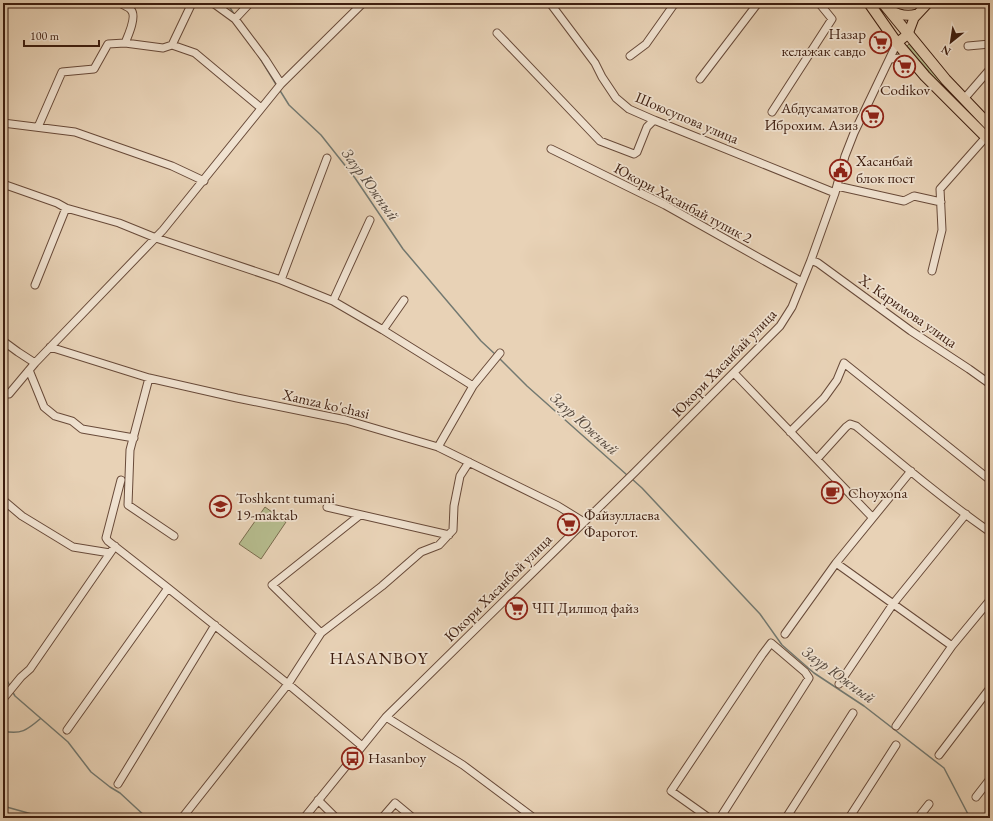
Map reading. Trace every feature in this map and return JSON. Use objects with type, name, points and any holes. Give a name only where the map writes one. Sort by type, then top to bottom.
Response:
[{"type":"highway","points":[[869,3],[908,57],[988,139]]},
{"type":"highway","points":[[885,5],[962,97],[990,126]]},
{"type":"highway","points":[[952,103],[962,97]]},
{"type":"main road","points":[[897,43],[908,34],[912,22],[917,14],[928,3]]},
{"type":"main road","points":[[885,5],[894,12],[902,15],[909,16],[917,14]]},
{"type":"street","points":[[120,3],[131,9],[133,14],[125,43]]},
{"type":"street","points":[[172,45],[192,3]]},
{"type":"street","points":[[213,3],[235,19],[265,59],[281,84]]},
{"type":"street","points":[[235,19],[250,3]]},
{"type":"street","points":[[3,394],[9,394],[50,347],[156,238],[204,181],[281,84],[363,3]]},
{"type":"street","name":"Шоюсупова улица","points":[[550,3],[595,63],[602,77],[616,98],[629,108],[654,120],[836,190],[904,201],[914,196],[941,202]]},
{"type":"street","points":[[630,56],[646,44],[675,3]]},
{"type":"street","points":[[700,79],[758,3]]},
{"type":"street","points":[[772,112],[832,19],[819,3]]},
{"type":"street","points":[[498,33],[600,141],[634,154],[637,152],[647,127],[654,120]]},
{"type":"street","points":[[38,127],[62,72],[94,69],[108,44],[125,43],[163,48],[172,45],[195,53],[261,108]]},
{"type":"street","name":"Юкори Хасанбай улица","points":[[635,472],[782,324],[792,307],[802,282],[836,190],[845,156],[854,133],[864,109],[891,59],[897,43]]},
{"type":"street","points":[[968,46],[990,44]]},
{"type":"street","points":[[891,59],[908,57]]},
{"type":"street","points":[[962,97],[990,69]]},
{"type":"street","points":[[3,123],[75,132],[172,166],[204,181]]},
{"type":"street","points":[[932,270],[942,230],[940,190],[988,139]]},
{"type":"street","name":"Юкори Хасанбай тупик 2","points":[[552,149],[666,205],[802,282]]},
{"type":"street","points":[[281,280],[327,158]]},
{"type":"street","points":[[4,186],[57,203],[66,208],[119,223],[156,238],[281,280],[333,301],[473,386]]},
{"type":"street","points":[[35,285],[66,208]]},
{"type":"street","points":[[333,301],[370,220]]},
{"type":"street","name":"Х. Каримова улица","points":[[810,260],[818,263],[911,331],[969,368],[990,384]]},
{"type":"street","points":[[383,330],[404,300]]},
{"type":"street","points":[[3,341],[35,363]]},
{"type":"street","name":"Xamza ko'chasi","points":[[50,347],[150,378],[237,398],[346,420],[438,447],[558,506],[584,522]]},
{"type":"street","points":[[438,447],[473,386],[500,353]]},
{"type":"street","points":[[790,432],[824,398],[837,380],[844,363],[990,480]]},
{"type":"street","points":[[29,370],[44,407],[55,416],[72,421],[82,429],[134,438]]},
{"type":"street","points":[[734,373],[872,517]]},
{"type":"street","points":[[150,378],[130,450],[128,505],[174,536]]},
{"type":"street","points":[[817,459],[846,427],[850,424],[856,426],[990,532]]},
{"type":"street","points":[[182,818],[288,684],[321,633],[382,586],[421,552],[439,545],[449,535],[453,530],[454,506],[460,476],[469,462]]},
{"type":"street","points":[[785,634],[836,563],[911,471]]},
{"type":"street","name":"Юкори Хасанбой улица","points":[[304,818],[386,717],[635,472]]},
{"type":"street","points":[[121,480],[106,538],[108,541],[215,625],[362,746]]},
{"type":"street","points":[[3,500],[22,516],[73,547],[110,553]]},
{"type":"street","points":[[327,507],[449,535]]},
{"type":"street","points":[[839,684],[893,604],[966,514]]},
{"type":"street","points":[[321,633],[272,585],[360,515]]},
{"type":"street","points":[[3,698],[30,669],[115,546]]},
{"type":"street","points":[[836,563],[952,646]]},
{"type":"street","points":[[66,730],[168,588]]},
{"type":"street","points":[[896,726],[952,646],[990,600]]},
{"type":"street","points":[[118,784],[215,625]]},
{"type":"street","points":[[709,818],[671,791],[771,643],[805,672],[809,678],[720,818]]},
{"type":"street","points":[[939,755],[990,688]]},
{"type":"street","points":[[786,818],[853,713]]},
{"type":"street","points":[[386,717],[463,765],[534,818]]},
{"type":"street","points":[[849,818],[896,745]]},
{"type":"street","points":[[976,797],[990,779]]},
{"type":"street","points":[[318,800],[336,818]]},
{"type":"street","points":[[382,818],[395,803],[413,818]]},
{"type":"street","points":[[918,818],[929,804]]},
{"type":"green space","points":[[909,44],[951,93],[949,95],[907,46]]},
{"type":"green space","points":[[265,507],[286,522],[261,559],[239,544]]},
{"type":"waterway","name":"Заур Южный","points":[[227,3],[234,14]]},
{"type":"waterway","name":"Заур Южный","points":[[258,55],[277,86]]},
{"type":"waterway","name":"Заур Южный","points":[[279,89],[289,105],[321,135],[355,178],[403,249],[481,341],[496,355]]},
{"type":"waterway","name":"Заур Южный","points":[[499,358],[527,386],[627,475]]},
{"type":"waterway","name":"Заур Южный","points":[[632,479],[760,614],[782,645],[814,673],[864,706],[944,768],[970,818]]},
{"type":"waterway","points":[[3,673],[10,686]]},
{"type":"waterway","points":[[12,691],[15,696],[68,742],[91,772],[120,793],[147,818]]},
{"type":"waterway","points":[[3,731],[23,731],[40,719]]},
{"type":"waterway","points":[[3,806],[46,818]]},
{"type":"place","name":"Назар келажак савдо","points":[[881,43]]},
{"type":"place","name":"Codikov","points":[[905,67]]},
{"type":"place","name":"Абдусаматов Иброхим. Азиз","points":[[873,117]]},
{"type":"place","name":"Хасанбай блок пост","points":[[840,170]]},
{"type":"place","name":"Choyxona","points":[[833,493]]},
{"type":"place","name":"Toshkent tumani 19-maktab","points":[[221,507]]},
{"type":"place","name":"Файзуллаева Фарогот.","points":[[569,524]]},
{"type":"place","name":"ЧП Дилшод файз","points":[[517,608]]},
{"type":"place","name":"Hasanboy","points":[[352,758]]},
{"type":"district","name":"HASANBOY","points":[[379,658]]}]
